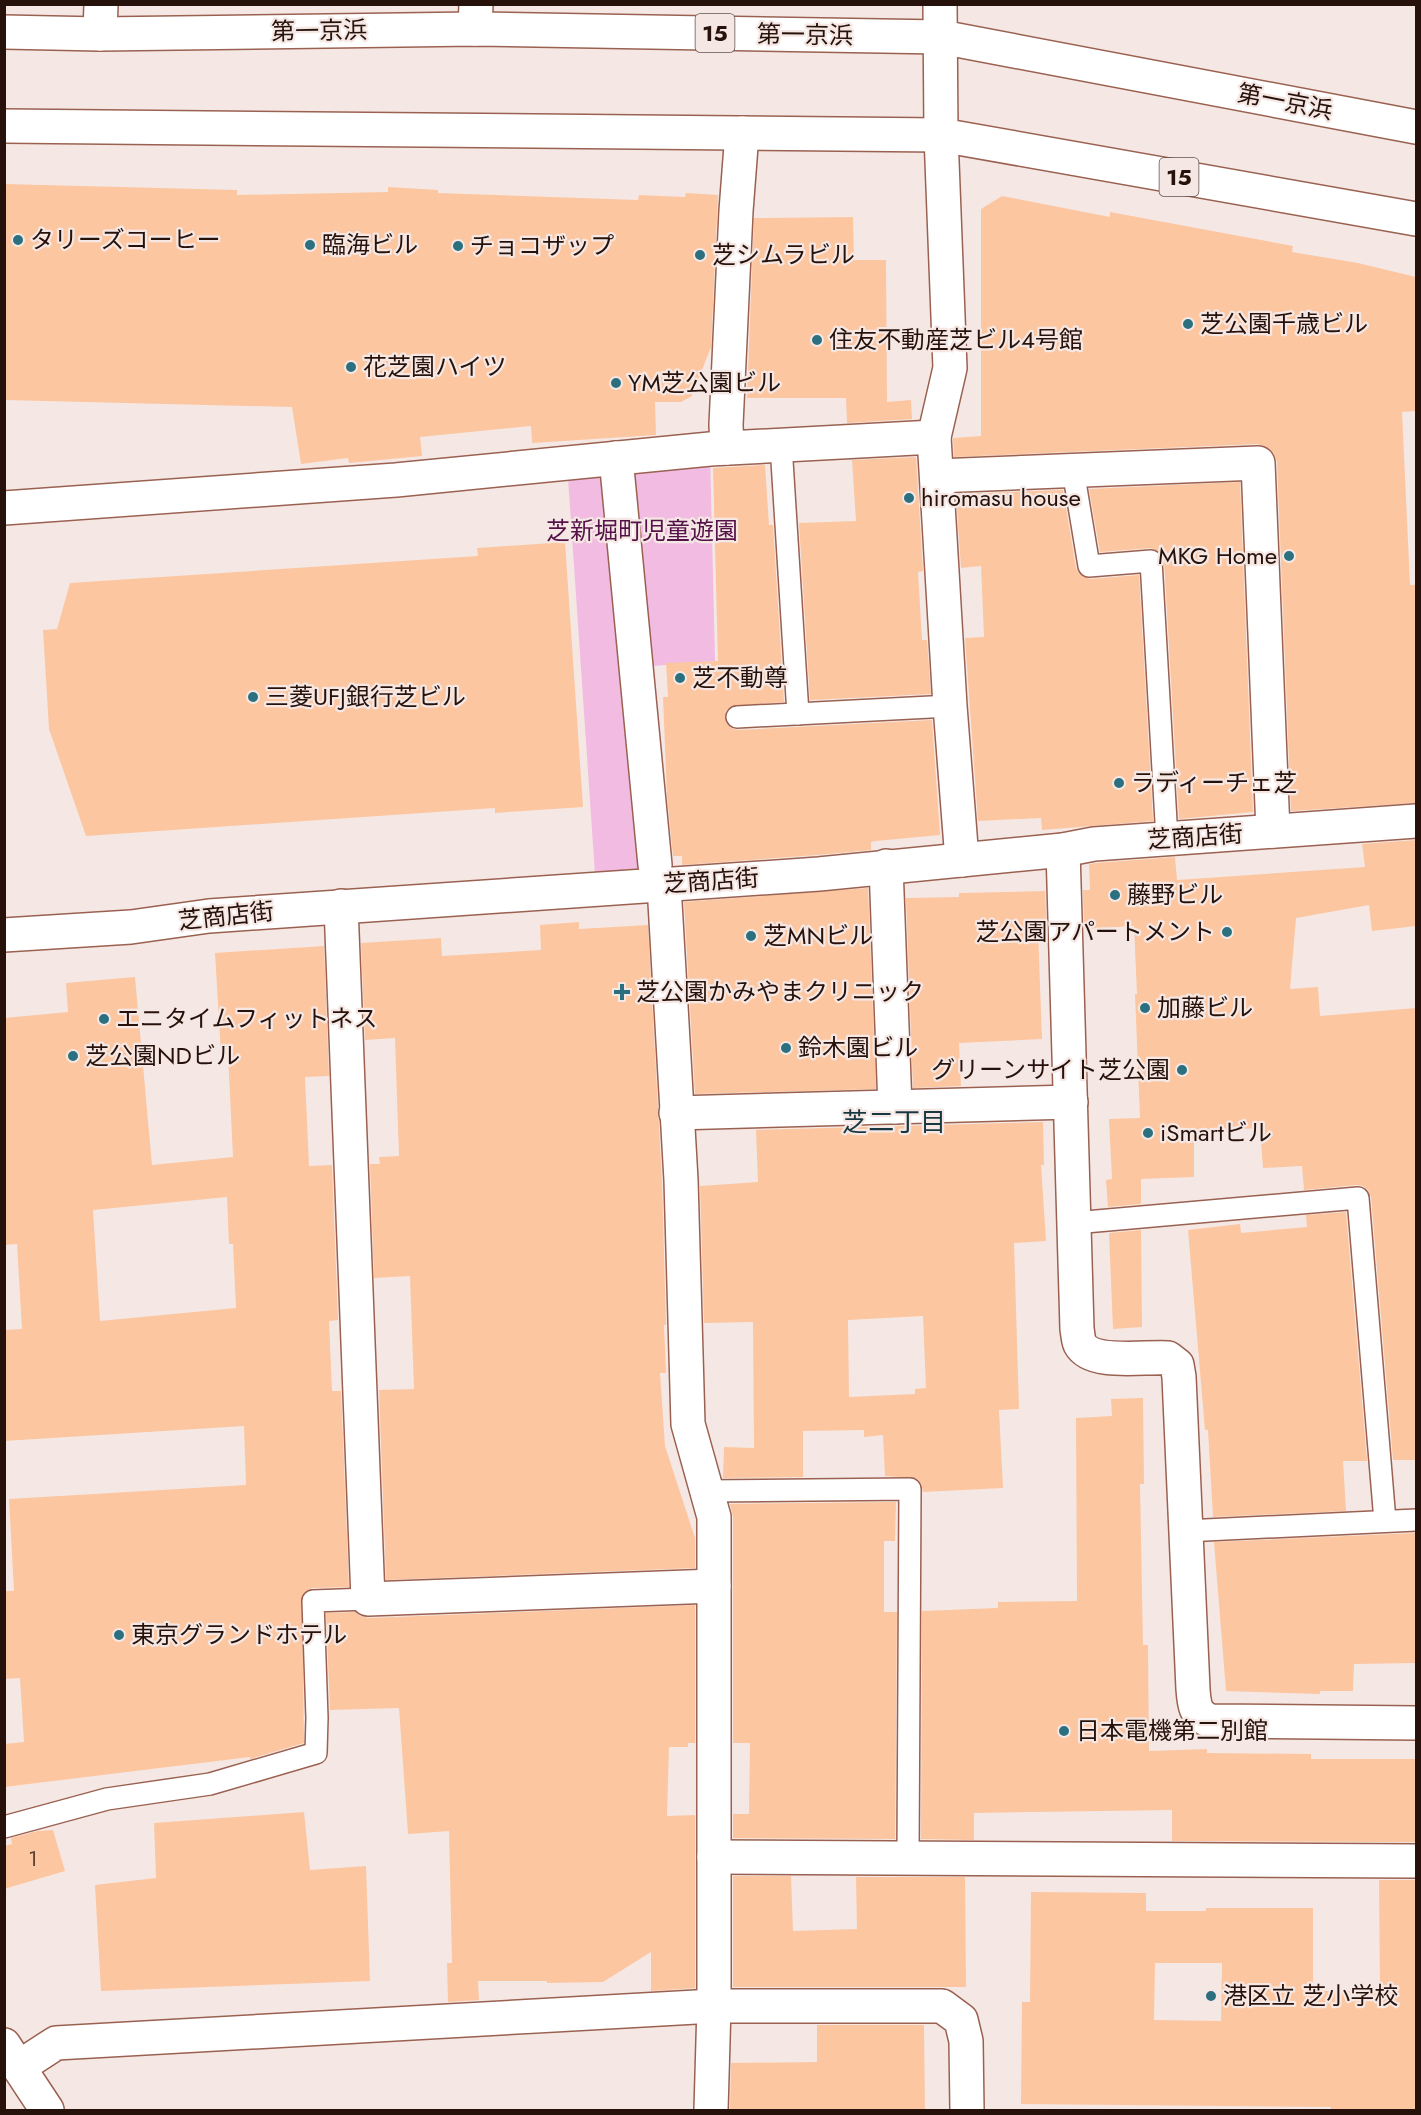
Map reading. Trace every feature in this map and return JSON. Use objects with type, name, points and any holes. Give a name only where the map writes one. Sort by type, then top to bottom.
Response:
[{"type":"main road","points":[[940,4],[941,135],[950,368],[934,437],[950,706],[962,860]]},
{"type":"main road","name":"第一京浜","points":[[4,32],[101,19],[476,17],[941,37],[1416,127]]},
{"type":"main road","name":"15","points":[[4,126],[941,135],[1416,219]]},
{"type":"main road","points":[[727,448],[726,425],[736,211],[742,133]]},
{"type":"main road","points":[[4,508],[396,480],[727,448],[934,437]]},
{"type":"main road","points":[[616,458],[659,875],[681,1180],[688,1424],[714,1517],[714,2006],[711,2110]]},
{"type":"main road","points":[[937,476],[1258,463],[1273,831]]},
{"type":"main road","name":"芝商店街","points":[[4,935],[131,927],[209,916],[341,906],[659,875],[819,874],[1063,850],[1094,844],[1416,821]]},
{"type":"main road","points":[[1063,850],[1077,1329],[1080,1344],[1090,1354],[1104,1358],[1168,1358],[1177,1365],[1194,1701],[1197,1712],[1203,1719],[1212,1721],[1416,1723]]},
{"type":"main road","points":[[886,866],[895,1107]]},
{"type":"main road","points":[[341,906],[368,1599],[714,1587]]},
{"type":"main road","points":[[676,1113],[1071,1102]]},
{"type":"main road","points":[[714,1857],[1416,1861]]},
{"type":"main road","points":[[47,2110],[12,2056],[56,2043],[714,2006],[942,2006],[961,2020],[966,2042],[967,2110]]},
{"type":"lane","points":[[781,445],[798,714]]},
{"type":"lane","points":[[1073,470],[1089,566],[1151,561],[1167,839]]},
{"type":"lane","points":[[737,717],[950,706]]},
{"type":"lane","points":[[1074,1223],[1358,1198],[1384,1521]]},
{"type":"lane","points":[[706,1491],[910,1489],[908,1857]]},
{"type":"lane","points":[[1185,1531],[1416,1520]]},
{"type":"lane","points":[[4,1827],[107,1799],[210,1784],[316,1753],[313,1601],[368,1599]]},
{"type":"green space","name":"芝新堀町児童遊園","points":[[710,449],[715,661],[641,667],[651,886],[596,889],[567,463]]},
{"type":"building","points":[[4,184],[237,190],[237,195],[388,192],[388,187],[438,190],[438,193],[638,200],[639,195],[685,197],[686,193],[718,195],[711,347],[692,396],[681,402],[655,402],[656,435],[532,443],[531,426],[420,437],[422,456],[349,463],[348,458],[301,464],[292,407],[4,400]]},
{"type":"building","points":[[1002,196],[1110,217],[1110,212],[1293,246],[1292,252],[1358,263],[1416,277],[1416,411],[1402,412],[1410,585],[1415,585],[1416,803],[1291,811],[1277,462],[1274,454],[1267,447],[1257,444],[954,457],[953,438],[981,436],[981,209]]},
{"type":"building","name":"住友不動産芝ビル4号館","points":[[853,217],[854,260],[886,260],[887,402],[911,400],[912,419],[847,423],[846,398],[747,398],[754,218]]},
{"type":"building","points":[[916,457],[923,571],[918,572],[922,640],[927,640],[931,694],[810,700],[799,523],[856,521],[852,460]]},
{"type":"building","points":[[765,465],[769,525],[773,525],[784,702],[731,706],[725,712],[726,723],[738,730],[932,720],[940,835],[876,841],[871,842],[871,850],[817,855],[682,865],[682,856],[673,856],[667,795],[663,697],[668,697],[666,663],[718,661],[713,468]]},
{"type":"building","points":[[1240,482],[1253,812],[1179,819],[1164,560],[1161,553],[1151,548],[1100,552],[1089,489]]},
{"type":"building","points":[[1063,490],[1076,568],[1079,574],[1090,579],[1139,575],[1153,821],[1042,830],[1041,818],[978,821],[965,638],[984,637],[981,566],[961,568],[956,494]]},
{"type":"building","name":"三菱UFJ銀行芝ビル","points":[[565,542],[583,807],[495,813],[495,808],[86,836],[49,729],[43,630],[57,629],[70,583],[478,556],[477,548]]},
{"type":"building","points":[[1416,840],[1416,926],[1372,931],[1369,905],[1296,918],[1290,989],[1318,987],[1320,1016],[1416,1008],[1416,1460],[1393,1460],[1371,1197],[1368,1190],[1357,1185],[1304,1190],[1302,1166],[1263,1168],[1260,1128],[1194,1132],[1194,1177],[1141,1179],[1141,1204],[1108,1207],[1106,1180],[1112,1179],[1109,1119],[1140,1118],[1134,926],[1084,929],[1083,890],[1090,890],[1089,864],[1175,857],[1177,880],[1365,867],[1362,844]]},
{"type":"building","points":[[868,888],[876,1089],[695,1094],[684,902]]},
{"type":"building","points":[[1045,891],[1047,931],[1038,931],[1042,1039],[959,1043],[961,1086],[913,1088],[906,898],[959,897],[959,893]]},
{"type":"building","points":[[579,922],[579,929],[648,925],[662,1181],[666,1373],[660,1373],[665,1446],[695,1538],[695,1568],[386,1580],[379,1390],[414,1389],[410,1276],[374,1278],[370,1164],[380,1164],[379,1157],[399,1156],[395,1038],[365,1040],[361,943],[441,938],[442,956],[541,950],[540,925]]},
{"type":"building","points":[[324,946],[329,1076],[305,1077],[309,1166],[332,1165],[338,1320],[329,1321],[332,1391],[341,1391],[349,1587],[312,1588],[302,1596],[304,1743],[250,1759],[250,1757],[4,1787],[4,1744],[24,1742],[20,1678],[4,1679],[4,1591],[14,1591],[9,1499],[246,1485],[244,1426],[4,1441],[4,1330],[22,1329],[17,1244],[4,1245],[4,1018],[68,1012],[66,983],[135,977],[152,1165],[233,1157],[228,1054],[221,1054],[215,953]],"holes":[[[227,1197],[229,1244],[233,1244],[236,1308],[100,1321],[93,1210]]]},
{"type":"building","points":[[1043,1122],[1044,1165],[1041,1165],[1046,1241],[1014,1243],[1019,1409],[999,1410],[1003,1488],[923,1492],[921,1483],[916,1478],[885,1476],[883,1435],[864,1437],[864,1430],[803,1431],[803,1477],[723,1478],[724,1447],[754,1448],[753,1322],[704,1323],[700,1186],[758,1182],[756,1130]],"holes":[[[923,1316],[926,1388],[915,1389],[915,1394],[849,1397],[848,1320]]]},
{"type":"building","points":[[1346,1212],[1367,1461],[1343,1461],[1346,1511],[1213,1517],[1208,1430],[1205,1430],[1188,1230],[1240,1224],[1241,1233],[1307,1227],[1306,1215]]},
{"type":"building","points":[[1141,1230],[1142,1327],[1113,1329],[1109,1233]]},
{"type":"building","points":[[1143,1398],[1144,1484],[1140,1484],[1143,1645],[1148,1645],[1149,1751],[1207,1749],[1207,1753],[1311,1754],[1311,1759],[1416,1759],[1416,1842],[1172,1841],[1172,1810],[974,1813],[974,1840],[921,1839],[922,1611],[998,1608],[998,1602],[1077,1601],[1076,1418],[1112,1416],[1111,1399]]},
{"type":"building","points":[[896,1502],[895,1541],[884,1541],[884,1612],[897,1612],[895,1839],[733,1838],[733,1814],[749,1814],[750,1743],[733,1743],[733,1517],[730,1504]]},
{"type":"building","points":[[1416,1533],[1416,1663],[1354,1664],[1353,1691],[1320,1691],[1320,1694],[1226,1691],[1214,1542]]},
{"type":"building","points":[[695,1605],[695,1743],[688,1743],[688,1747],[669,1747],[667,1816],[695,1815],[695,1988],[651,1991],[651,1952],[603,1982],[478,1981],[479,2000],[448,2002],[447,1963],[452,1963],[449,1831],[408,1834],[399,1708],[330,1710],[326,1613],[356,1612],[360,1616],[369,1618]]},
{"type":"building","points":[[304,1812],[310,1870],[366,1866],[370,1981],[101,1991],[95,1885],[156,1878],[154,1823]]},
{"type":"building","points":[[53,1830],[65,1871],[4,1889],[4,1846],[12,1844],[11,1838],[38,1831]]},
{"type":"building","points":[[733,1876],[791,1876],[793,1931],[857,1929],[856,1877],[965,1877],[966,1987],[733,1987]]},
{"type":"building","name":"港区立 芝小学校","points":[[1379,1880],[1416,1880],[1416,2110],[1021,2104],[1022,2002],[1030,2002],[1031,1892],[1146,1893],[1146,1911],[1206,1911],[1206,1908],[1313,1908],[1313,1991],[1380,1991]],"holes":[[[1155,1963],[1222,1963],[1221,2021],[1154,2020]]]},
{"type":"building","points":[[817,2025],[924,2025],[925,2110],[730,2110],[731,2063],[817,2062]]},
{"type":"place","name":"タリーズコーヒー","points":[[18,240]]},
{"type":"place","name":"臨海ビル","points":[[310,245]]},
{"type":"place","name":"チョコザップ","points":[[458,246]]},
{"type":"place","name":"芝シムラビル","points":[[700,255]]},
{"type":"place","name":"芝公園千歳ビル","points":[[1188,324]]},
{"type":"place","name":"住友不動産芝ビル4号館","points":[[817,340]]},
{"type":"place","name":"花芝園ハイツ","points":[[351,367]]},
{"type":"place","name":"YM芝公園ビル","points":[[616,383]]},
{"type":"place","name":"hiromasu house","points":[[909,498]]},
{"type":"place","name":"MKG Home","points":[[1289,556]]},
{"type":"place","name":"芝不動尊","points":[[680,678]]},
{"type":"place","name":"三菱UFJ銀行芝ビル","points":[[253,697]]},
{"type":"place","name":"ラディーチェ芝","points":[[1119,783]]},
{"type":"place","name":"藤野ビル","points":[[1115,895]]},
{"type":"place","name":"芝公園アパートメント","points":[[1227,932]]},
{"type":"place","name":"芝MNビル","points":[[751,936]]},
{"type":"place","name":"芝公園かみやまクリニック","points":[[622,992]]},
{"type":"place","name":"加藤ビル","points":[[1145,1008]]},
{"type":"place","name":"エニタイムフィットネス","points":[[104,1019]]},
{"type":"place","name":"鈴木園ビル","points":[[786,1048]]},
{"type":"place","name":"芝公園NDビル","points":[[73,1056]]},
{"type":"place","name":"グリーンサイト芝公園","points":[[1182,1070]]},
{"type":"place","name":"iSmartビル","points":[[1148,1133]]},
{"type":"place","name":"東京グランドホテル","points":[[119,1635]]},
{"type":"place","name":"日本電機第二別館","points":[[1064,1731]]},
{"type":"place","name":"港区立 芝小学校","points":[[1211,1996]]},
{"type":"district","name":"芝二丁目","points":[[894,1122]]}]
